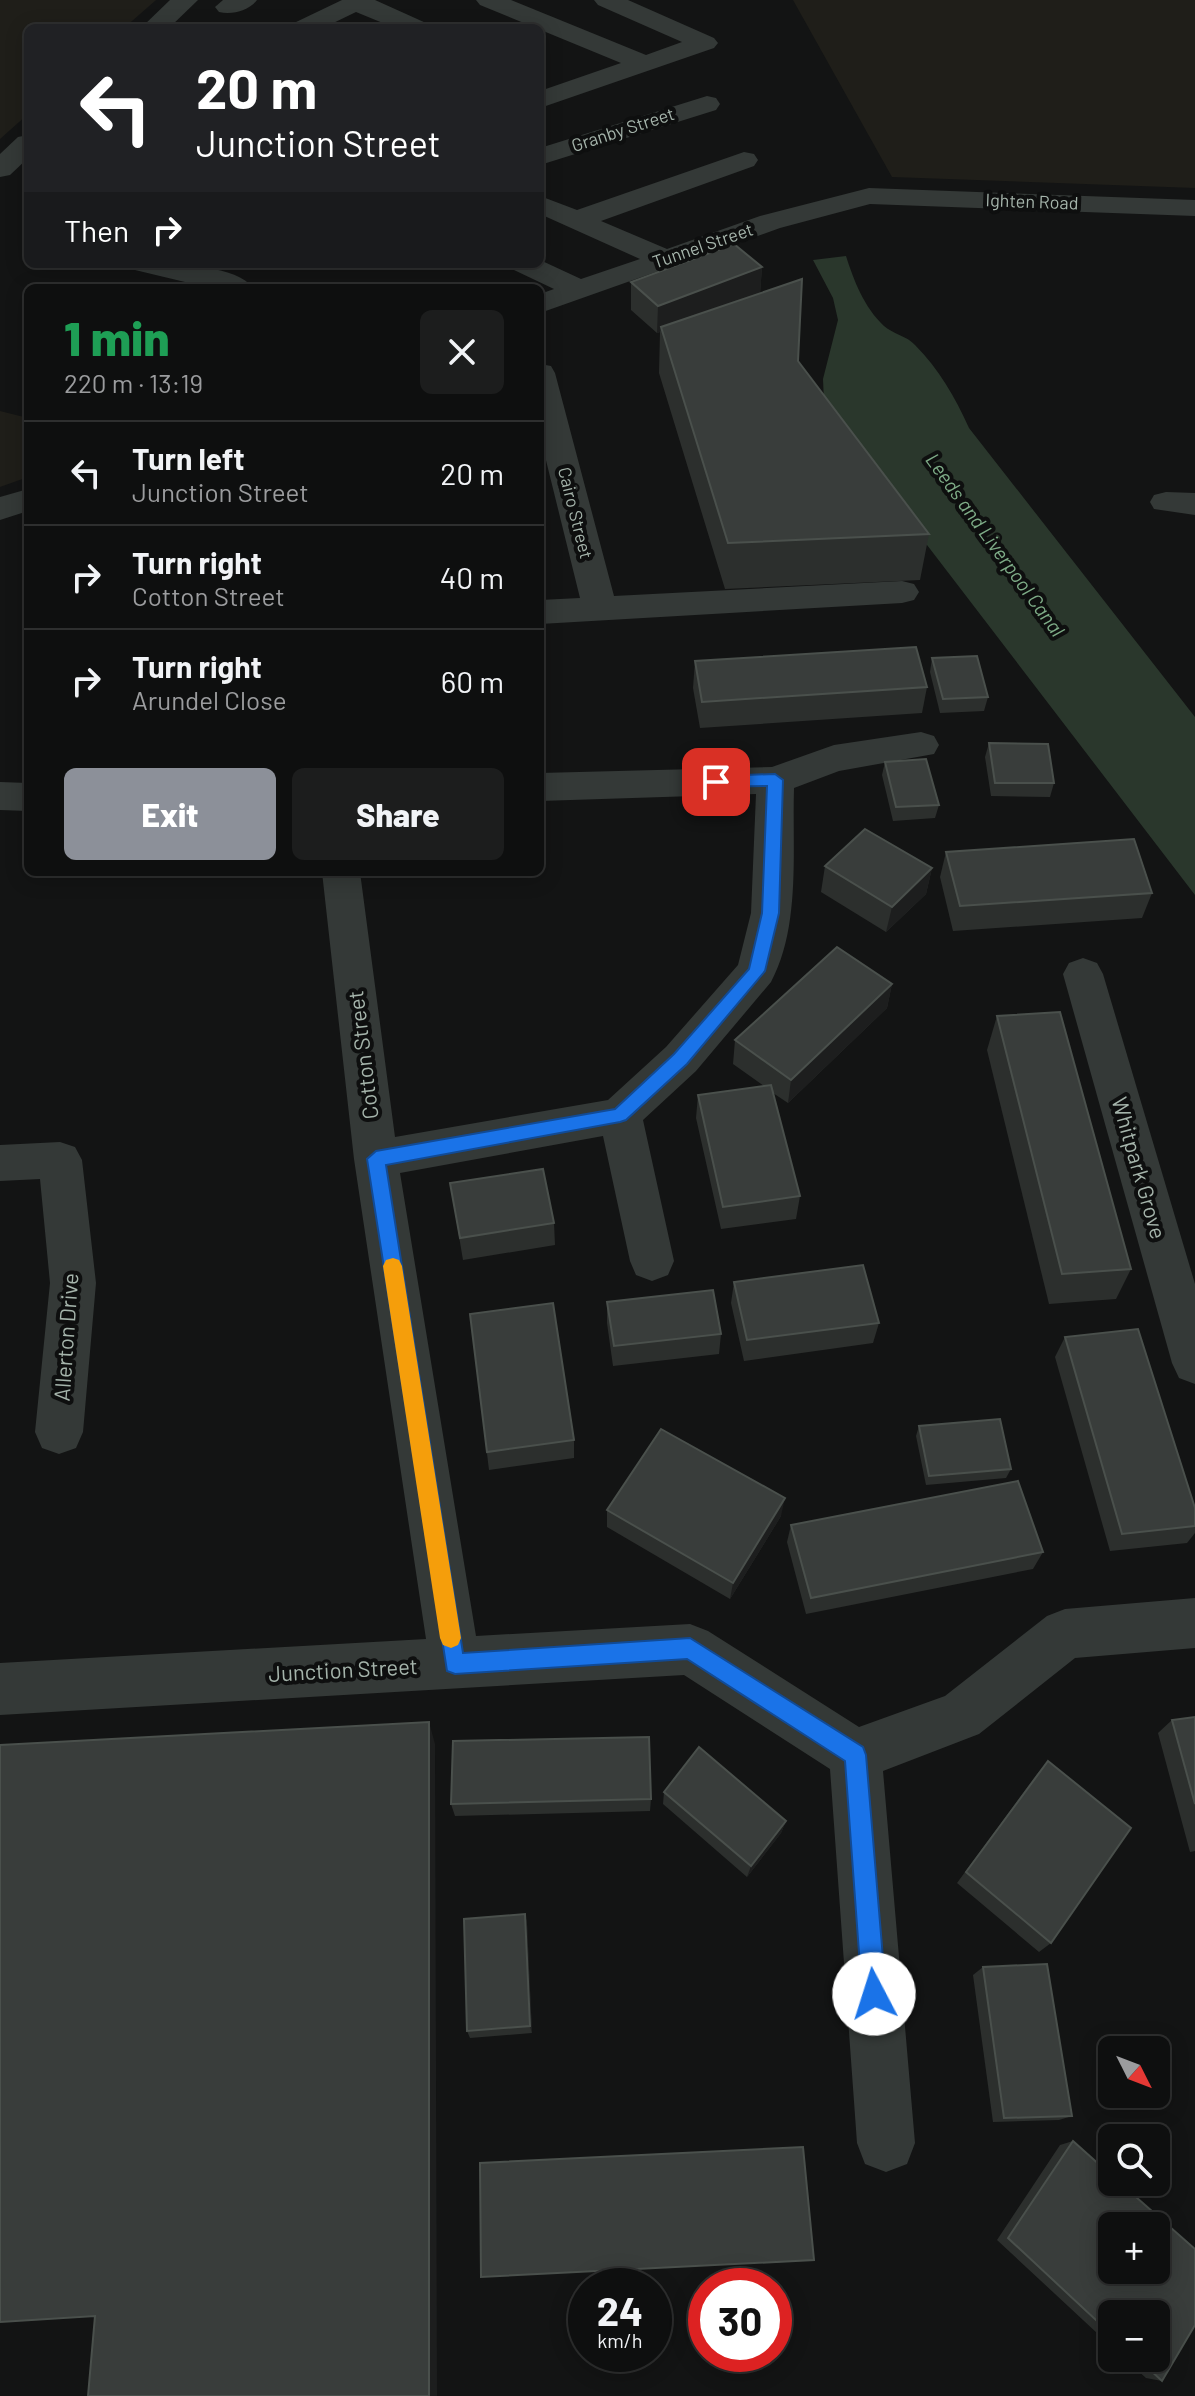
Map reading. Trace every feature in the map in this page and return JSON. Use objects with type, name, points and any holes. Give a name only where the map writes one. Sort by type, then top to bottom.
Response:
[{"type":"street","points":[[158,24],[185,0]]},
{"type":"street","points":[[489,0],[646,64]]},
{"type":"street","points":[[544,99],[705,43],[607,0]]},
{"type":"street","points":[[311,24],[358,2],[408,24]]},
{"type":"street","points":[[544,79],[571,89]]},
{"type":"street","name":"Granby Street","points":[[544,156],[707,104]]},
{"type":"street","points":[[0,169],[24,147]]},
{"type":"street","points":[[576,220],[744,160]]},
{"type":"street","name":"Ighten Road","points":[[869,196],[1195,208]]},
{"type":"street","name":"Tunnel Street","points":[[544,303],[770,222],[869,196]]},
{"type":"street","points":[[544,206],[665,259]]},
{"type":"street","points":[[160,268],[222,284]]},
{"type":"street","points":[[533,268],[580,290]]},
{"type":"street","name":"Cairo Street","points":[[544,389],[599,607]]},
{"type":"street","points":[[0,509],[24,500]]},
{"type":"street","points":[[544,612],[902,592]]},
{"type":"street","points":[[544,787],[775,780],[834,758],[921,745]]},
{"type":"street","points":[[376,1159],[620,1115],[681,1059],[757,971],[771,913],[775,780]]},
{"type":"street","points":[[0,796],[24,797]]},
{"type":"street","name":"Cotton Street","points":[[341,876],[376,1159],[455,1664]]},
{"type":"street","name":"Whitpark Grove","points":[[1083,974],[1195,1363]]},
{"type":"street","points":[[620,1115],[652,1261]]},
{"type":"street","name":"Allerton Drive","points":[[0,1163],[60,1160],[73,1283],[59,1432]]},
{"type":"street","points":[[886,2143],[855,1755],[961,1716],[1065,1634],[1195,1623]]},
{"type":"street","name":"Junction Street","points":[[0,1689],[690,1649],[855,1755]]},
{"type":"shaded area","points":[[0,0],[156,0],[129,24],[24,24],[24,118],[0,139]]},
{"type":"shaded area","points":[[793,0],[1195,0],[1195,188],[892,177]]},
{"type":"shaded area","points":[[0,411],[24,417],[24,478],[0,487]]},
{"type":"water","name":"Leeds and Liverpool Canal","points":[[846,256],[856,284],[871,311],[884,326],[912,342],[932,364],[969,428],[1195,717],[1195,895],[865,464],[824,402],[823,379],[838,320],[833,298],[813,260]]},
{"type":"building","points":[[734,244],[762,267],[658,306],[631,282]]},
{"type":"building","points":[[802,279],[798,361],[929,534],[728,543],[661,327]]},
{"type":"building","points":[[916,647],[927,687],[702,702],[695,661]]},
{"type":"building","points":[[977,656],[988,697],[943,699],[932,658]]},
{"type":"building","points":[[989,743],[1048,744],[1054,783],[995,783]]},
{"type":"building","points":[[926,759],[939,805],[896,807],[885,762]]},
{"type":"building","points":[[865,829],[932,868],[892,907],[825,866]]},
{"type":"building","points":[[1134,839],[1152,893],[960,906],[946,852]]},
{"type":"building","points":[[837,947],[892,984],[791,1080],[735,1040]]},
{"type":"building","points":[[1060,1012],[1131,1269],[1062,1274],[997,1016]]},
{"type":"building","points":[[771,1085],[800,1196],[723,1207],[698,1095]]},
{"type":"building","points":[[543,1169],[554,1223],[460,1238],[450,1183]]},
{"type":"building","points":[[863,1265],[879,1323],[747,1340],[734,1282]]},
{"type":"building","points":[[713,1290],[721,1334],[614,1346],[607,1302]]},
{"type":"building","points":[[553,1303],[574,1440],[487,1452],[470,1314]]},
{"type":"building","points":[[1138,1329],[1195,1508],[1195,1526],[1122,1534],[1065,1337]]},
{"type":"building","points":[[1000,1419],[1011,1469],[929,1476],[919,1426]]},
{"type":"building","points":[[661,1429],[785,1498],[733,1583],[607,1510]]},
{"type":"building","points":[[1018,1481],[1043,1552],[811,1598],[791,1525]]},
{"type":"building","points":[[1195,1717],[1195,1804],[1172,1720]]},
{"type":"building","points":[[429,1722],[429,2396],[88,2396],[95,2316],[0,2322],[0,1745]]},
{"type":"building","points":[[649,1737],[651,1799],[451,1804],[453,1741]]},
{"type":"building","points":[[699,1747],[786,1821],[751,1866],[664,1792]]},
{"type":"building","points":[[1048,1761],[1131,1828],[1051,1943],[966,1872]]},
{"type":"building","points":[[525,1914],[530,2026],[467,2031],[464,1919]]},
{"type":"building","points":[[1047,1964],[1072,2116],[1004,2118],[983,1967]]},
{"type":"building","points":[[1073,2141],[1098,2163],[1098,2196],[1135,2196],[1153,2212],[1098,2212],[1098,2284],[1170,2284],[1170,2227],[1195,2249],[1195,2325],[1170,2367],[1170,2300],[1098,2300],[1098,2322],[1008,2238]]},
{"type":"building","points":[[803,2147],[814,2260],[657,2268],[568,2268],[568,2273],[481,2277],[480,2163]]},
{"type":"building","points":[[1152,2372],[1167,2372],[1162,2381]]},
{"type":"slow traffic","points":[[393,1266],[451,1638]]},
{"type":"route","points":[[716,782],[775,780],[771,913],[757,971],[681,1059],[620,1115],[376,1159],[455,1664],[690,1649],[855,1755],[874,1994]]}]
